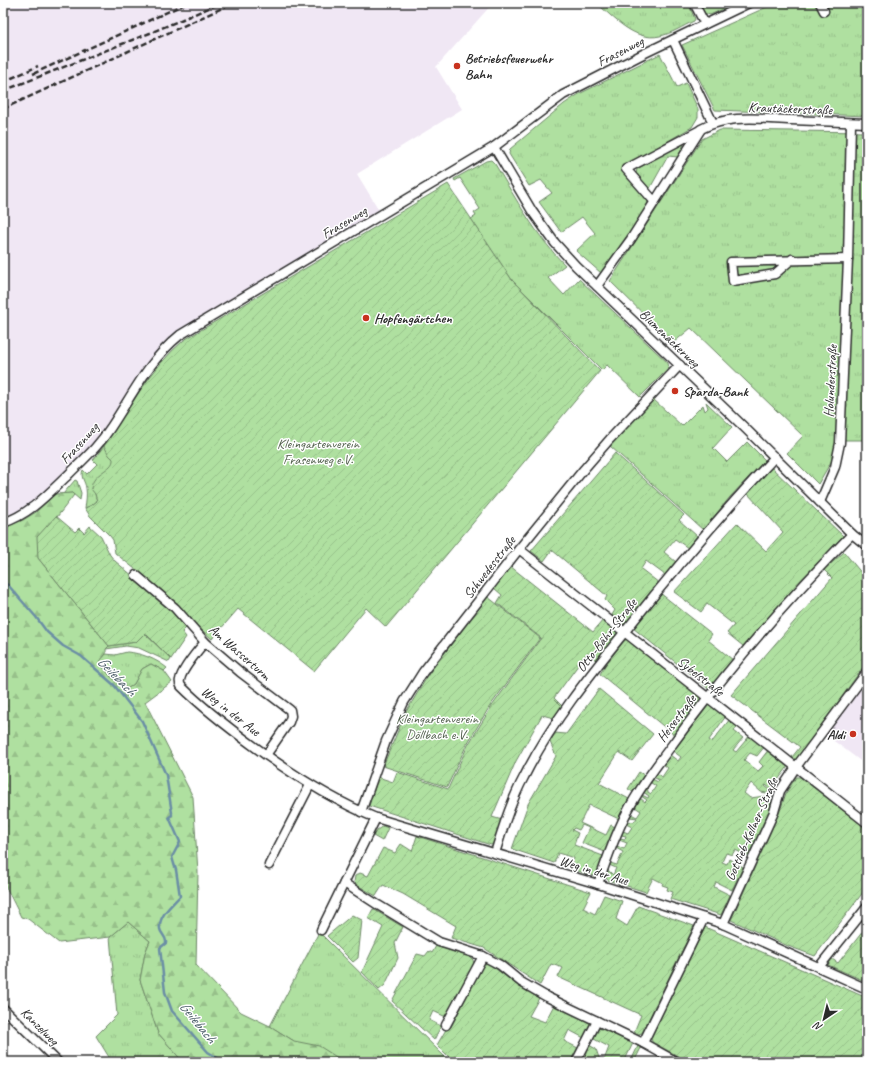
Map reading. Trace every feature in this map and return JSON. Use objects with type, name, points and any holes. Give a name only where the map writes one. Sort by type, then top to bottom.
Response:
[{"type":"street","points":[[694,3],[705,24]]},
{"type":"street","name":"Frasenweg","points":[[3,523],[23,515],[38,505],[94,451],[112,426],[147,370],[169,344],[180,335],[494,147],[563,95],[749,3]]},
{"type":"street","points":[[820,3],[824,11]]},
{"type":"street","points":[[673,40],[713,123]]},
{"type":"street","name":"Krautäckerstraße","points":[[654,201],[626,169],[713,123],[729,119],[756,119],[867,123]]},
{"type":"street","name":"Holunderstraße","points":[[820,502],[835,467],[840,443],[848,258],[851,123]]},
{"type":"street","points":[[597,286],[631,239],[701,129]]},
{"type":"street","name":"Blumenäckerweg","points":[[494,147],[532,211],[555,243],[597,286],[775,457],[852,534],[867,546]]},
{"type":"street","points":[[792,260],[775,274],[733,281],[731,262],[848,258]]},
{"type":"street","name":"Schwedesstraße","points":[[361,812],[386,741],[404,702],[423,672],[519,549],[610,439],[680,366]]},
{"type":"street","name":"Otto-Bähr-Straße","points":[[495,854],[509,811],[523,778],[543,741],[564,710],[662,584],[736,499],[775,457]]},
{"type":"street","name":"Heisestraße","points":[[598,884],[612,843],[641,789],[708,698],[788,601],[852,534]]},
{"type":"street","name":"Sybelstraße","points":[[519,549],[867,823]]},
{"type":"street","name":"Am Wasserturm","points":[[136,575],[175,608],[206,642],[240,672],[290,710],[291,716],[289,722],[266,755]]},
{"type":"street","name":"Weg in der Aue","points":[[206,642],[199,648],[181,674],[179,681],[181,686],[219,721],[266,755],[310,785],[361,812],[376,818],[598,884],[723,924],[867,989]]},
{"type":"street","name":"Gottlieb-Kellner-Straße","points":[[723,924],[774,812],[780,791],[796,767],[867,672]]},
{"type":"street","points":[[269,865],[310,785]]},
{"type":"street","points":[[321,930],[376,818]]},
{"type":"street","points":[[344,883],[378,906],[439,942],[483,956],[500,964],[521,982],[547,997],[643,1043],[677,1062]]},
{"type":"street","points":[[819,967],[867,907]]},
{"type":"street","points":[[643,1043],[704,918]]},
{"type":"street","points":[[446,1025],[483,956]]},
{"type":"street","name":"Kanzelweg","points":[[3,1008],[58,1062]]},
{"type":"street","points":[[576,1062],[597,1021]]},
{"type":"shaded area","points":[[3,3],[493,3],[436,67],[462,109],[357,174],[379,210],[177,331],[166,340],[144,366],[99,439],[35,500],[21,510],[3,518]]},
{"type":"shaded area","points":[[867,679],[867,766],[826,735]]},
{"type":"green space","points":[[596,3],[688,3],[695,19],[694,21],[668,34],[651,37],[633,32],[617,21]]},
{"type":"green space","points":[[699,3],[736,3],[710,15],[704,13]]},
{"type":"green space","points":[[776,3],[818,3],[821,8],[830,3],[867,3],[867,116],[715,110],[682,45]]},
{"type":"green space","points":[[660,54],[677,87],[686,83],[698,109],[698,117],[692,127],[622,168],[646,195],[648,201],[646,209],[601,273],[576,251],[595,233],[582,217],[561,232],[539,202],[552,193],[541,180],[529,186],[509,154],[510,149],[564,104],[579,94]]},
{"type":"green space","points":[[720,130],[867,132],[867,440],[844,440],[818,484],[787,453],[803,436],[691,328],[673,343],[610,281],[702,139]]},
{"type":"green space","points":[[685,142],[678,157],[668,156],[649,190],[636,174],[637,169]]},
{"type":"green space","points":[[491,160],[495,164],[536,230],[565,265],[548,278],[564,295],[579,279],[668,363],[669,368],[640,397],[607,365],[602,370],[512,280],[471,219],[476,216],[474,213],[480,209],[460,178],[455,181],[454,179],[486,161]]},
{"type":"green space","name":"Kleingartenverein Frasenweg e.V.","points":[[448,184],[512,280],[600,371],[386,627],[366,608],[314,671],[238,609],[212,639],[195,624],[171,598],[115,553],[113,540],[90,516],[85,508],[97,501],[95,494],[91,489],[92,483],[112,463],[113,459],[104,446],[151,376],[172,351],[184,340]]},
{"type":"green space","points":[[653,399],[682,426],[703,405],[705,411],[708,408],[706,402],[732,427],[713,448],[727,462],[747,442],[765,460],[730,497],[703,530],[610,446]]},
{"type":"green space","points":[[107,445],[113,455],[114,462],[95,494],[97,501],[85,508],[86,491],[82,472],[83,470],[87,474],[97,464],[93,460],[104,446]]},
{"type":"green space","points":[[615,453],[684,515],[679,520],[697,536],[688,548],[675,539],[664,552],[676,562],[665,575],[646,561],[641,569],[659,583],[627,624],[623,624],[612,615],[615,610],[605,600],[607,596],[552,550],[544,561],[531,551]]},
{"type":"green space","points":[[771,467],[843,536],[794,588],[743,646],[727,633],[734,625],[707,604],[701,612],[674,592],[737,523],[766,551],[783,532],[747,493]]},
{"type":"green space","points":[[75,480],[77,481],[81,493],[80,500],[72,493],[63,494]]},
{"type":"green space","points":[[72,493],[74,495],[57,517],[56,516],[38,558],[109,646],[106,649],[106,654],[99,662],[111,677],[127,689],[134,684],[142,669],[151,664],[164,671],[172,682],[145,702],[193,797],[198,872],[196,965],[241,1012],[270,1026],[294,1041],[319,1046],[338,1058],[339,1062],[183,1062],[158,1033],[140,980],[145,953],[150,941],[128,922],[110,937],[59,943],[28,919],[21,917],[3,881],[3,528],[23,520],[36,512],[55,494]]},
{"type":"green space","points":[[56,516],[75,532],[79,528],[84,533],[90,526],[101,536],[110,555],[115,561],[164,602],[187,627],[182,632],[186,637],[171,659],[145,633],[136,642],[109,646],[38,558],[37,537]]},
{"type":"green space","points":[[844,552],[863,575],[867,573],[867,662],[796,760],[792,757],[800,747],[731,695],[832,578],[824,570]]},
{"type":"green space","points":[[510,566],[593,632],[603,620],[619,633],[597,661],[587,653],[554,698],[562,706],[554,718],[542,715],[516,761],[492,817],[502,820],[495,843],[491,845],[369,806],[378,777],[393,782],[397,772],[448,789],[468,745],[492,706],[541,638],[497,603],[502,595],[494,588]]},
{"type":"green space","points":[[660,593],[712,634],[708,640],[733,660],[710,690],[633,628]]},
{"type":"green space","name":"Kleingartenverein Döllbach e.V.","points":[[488,597],[540,638],[490,706],[467,744],[447,787],[383,766],[406,712],[430,672]]},
{"type":"green space","points":[[144,633],[171,659],[169,662],[139,648],[126,646],[106,649],[109,646],[136,642]]},
{"type":"green space","points":[[627,639],[699,695],[701,701],[674,735],[600,674],[606,664]]},
{"type":"green space","points":[[127,652],[148,657],[167,668],[164,671],[151,664],[142,669],[134,684],[127,689],[111,677],[99,662],[106,654],[115,655]]},
{"type":"green space","points":[[599,689],[653,734],[632,761],[619,752],[599,783],[629,799],[619,819],[589,805],[580,823],[606,835],[611,825],[615,827],[605,852],[582,843],[589,828],[582,825],[579,830],[574,828],[572,830],[578,833],[574,845],[603,856],[597,874],[594,876],[571,869],[574,858],[558,853],[554,863],[512,849],[528,804],[556,756],[550,742],[555,733],[566,734]]},
{"type":"green space","points":[[711,705],[726,716],[709,740],[712,742],[730,719],[738,726],[734,731],[743,738],[733,750],[736,752],[751,734],[765,746],[757,756],[750,753],[744,760],[758,771],[763,766],[759,762],[769,749],[787,763],[787,768],[771,789],[766,785],[765,786],[770,790],[767,793],[761,792],[751,783],[744,793],[750,798],[765,796],[771,800],[770,809],[748,856],[735,850],[732,855],[726,853],[722,862],[727,864],[729,859],[743,867],[732,890],[716,882],[714,887],[730,895],[721,915],[670,899],[673,892],[667,890],[668,887],[662,885],[663,883],[653,878],[646,892],[608,880],[605,877],[608,870],[613,875],[616,868],[609,865],[610,863],[617,865],[623,852],[616,848],[617,846],[624,849],[627,843],[619,840],[620,838],[625,839],[626,836],[621,835],[623,831],[628,833],[632,827],[626,824],[628,821],[634,822],[637,818],[630,817],[631,814],[637,817],[641,811],[635,807],[640,798],[645,802],[647,800],[641,796],[642,795],[648,798],[649,796],[643,792],[647,786],[648,792],[651,794],[656,786],[651,783],[651,781],[652,779],[658,782],[659,780],[653,777],[656,773],[662,777],[668,768],[663,764],[670,755],[678,761],[681,757],[673,751],[708,706]]},
{"type":"green space","points":[[639,772],[644,775],[633,792],[628,789]]},
{"type":"green space","points":[[796,777],[800,777],[867,829],[867,887],[815,956],[788,946],[731,920],[780,811],[786,793]]},
{"type":"green space","points":[[383,826],[388,828],[382,841],[373,836],[377,830]]},
{"type":"green space","points":[[417,836],[591,892],[583,908],[595,914],[604,895],[622,901],[616,919],[627,926],[638,906],[694,926],[642,1033],[638,1034],[634,1032],[641,1015],[558,977],[563,968],[551,964],[540,985],[484,948],[451,938],[456,926],[403,894],[383,885],[376,896],[354,882],[355,876],[360,873],[368,876],[383,848],[395,853],[401,844],[412,851]]},
{"type":"green space","points":[[373,909],[403,927],[395,943],[398,958],[385,985],[379,990],[362,972],[383,927],[368,918]]},
{"type":"green space","points":[[352,915],[362,920],[358,958],[353,962],[327,936]]},
{"type":"green space","points":[[128,922],[150,941],[145,953],[140,980],[158,1033],[183,1062],[112,1062],[96,1036],[117,1015],[110,937]]},
{"type":"green space","points":[[867,926],[867,982],[828,965],[832,959],[838,963]]},
{"type":"green space","points":[[705,927],[867,998],[867,1062],[689,1062],[652,1042],[651,1036]]},
{"type":"green space","points":[[318,934],[323,936],[450,1062],[310,1062],[294,1041],[270,1026]]},
{"type":"green space","points":[[436,946],[470,956],[474,964],[446,1017],[433,1011],[429,1020],[441,1026],[434,1040],[392,1001],[417,954],[425,956],[429,951],[432,953]]},
{"type":"green space","points":[[488,963],[520,987],[539,998],[529,1016],[545,1022],[554,1005],[591,1024],[584,1038],[569,1030],[564,1041],[578,1048],[572,1062],[563,1062],[555,1058],[553,1062],[454,1062],[437,1045],[448,1026],[451,1027],[483,964]]},
{"type":"green space","points":[[601,1028],[633,1043],[626,1058],[631,1061],[638,1046],[641,1048],[634,1062],[580,1062],[589,1045],[596,1049],[599,1058],[604,1060],[609,1047],[592,1038],[597,1029]]},
{"type":"waterway","name":"Geilebach","points":[[3,582],[8,585],[47,632],[63,646],[81,656],[114,685],[142,721],[166,775],[172,813]]},
{"type":"waterway","name":"Geilebach","points":[[172,815],[169,817],[180,842],[172,857],[176,870],[180,896],[163,915],[160,924],[160,929],[166,941],[166,943],[160,948],[165,992],[172,1011],[208,1052],[224,1062]]},
{"type":"railway","points":[[33,74],[187,3]]},
{"type":"railway","points":[[3,109],[233,3]]},
{"type":"railway","points":[[3,91],[150,33],[218,4]]},
{"type":"railway","points":[[3,82],[38,66]]},
{"type":"place","name":"Betriebsfeuerwehr Bahn","points":[[457,66]]},
{"type":"place","name":"Hopfengärtchen","points":[[366,318]]},
{"type":"place","name":"Sparda-Bank","points":[[675,391]]},
{"type":"place","name":"Aldi","points":[[853,734]]}]
